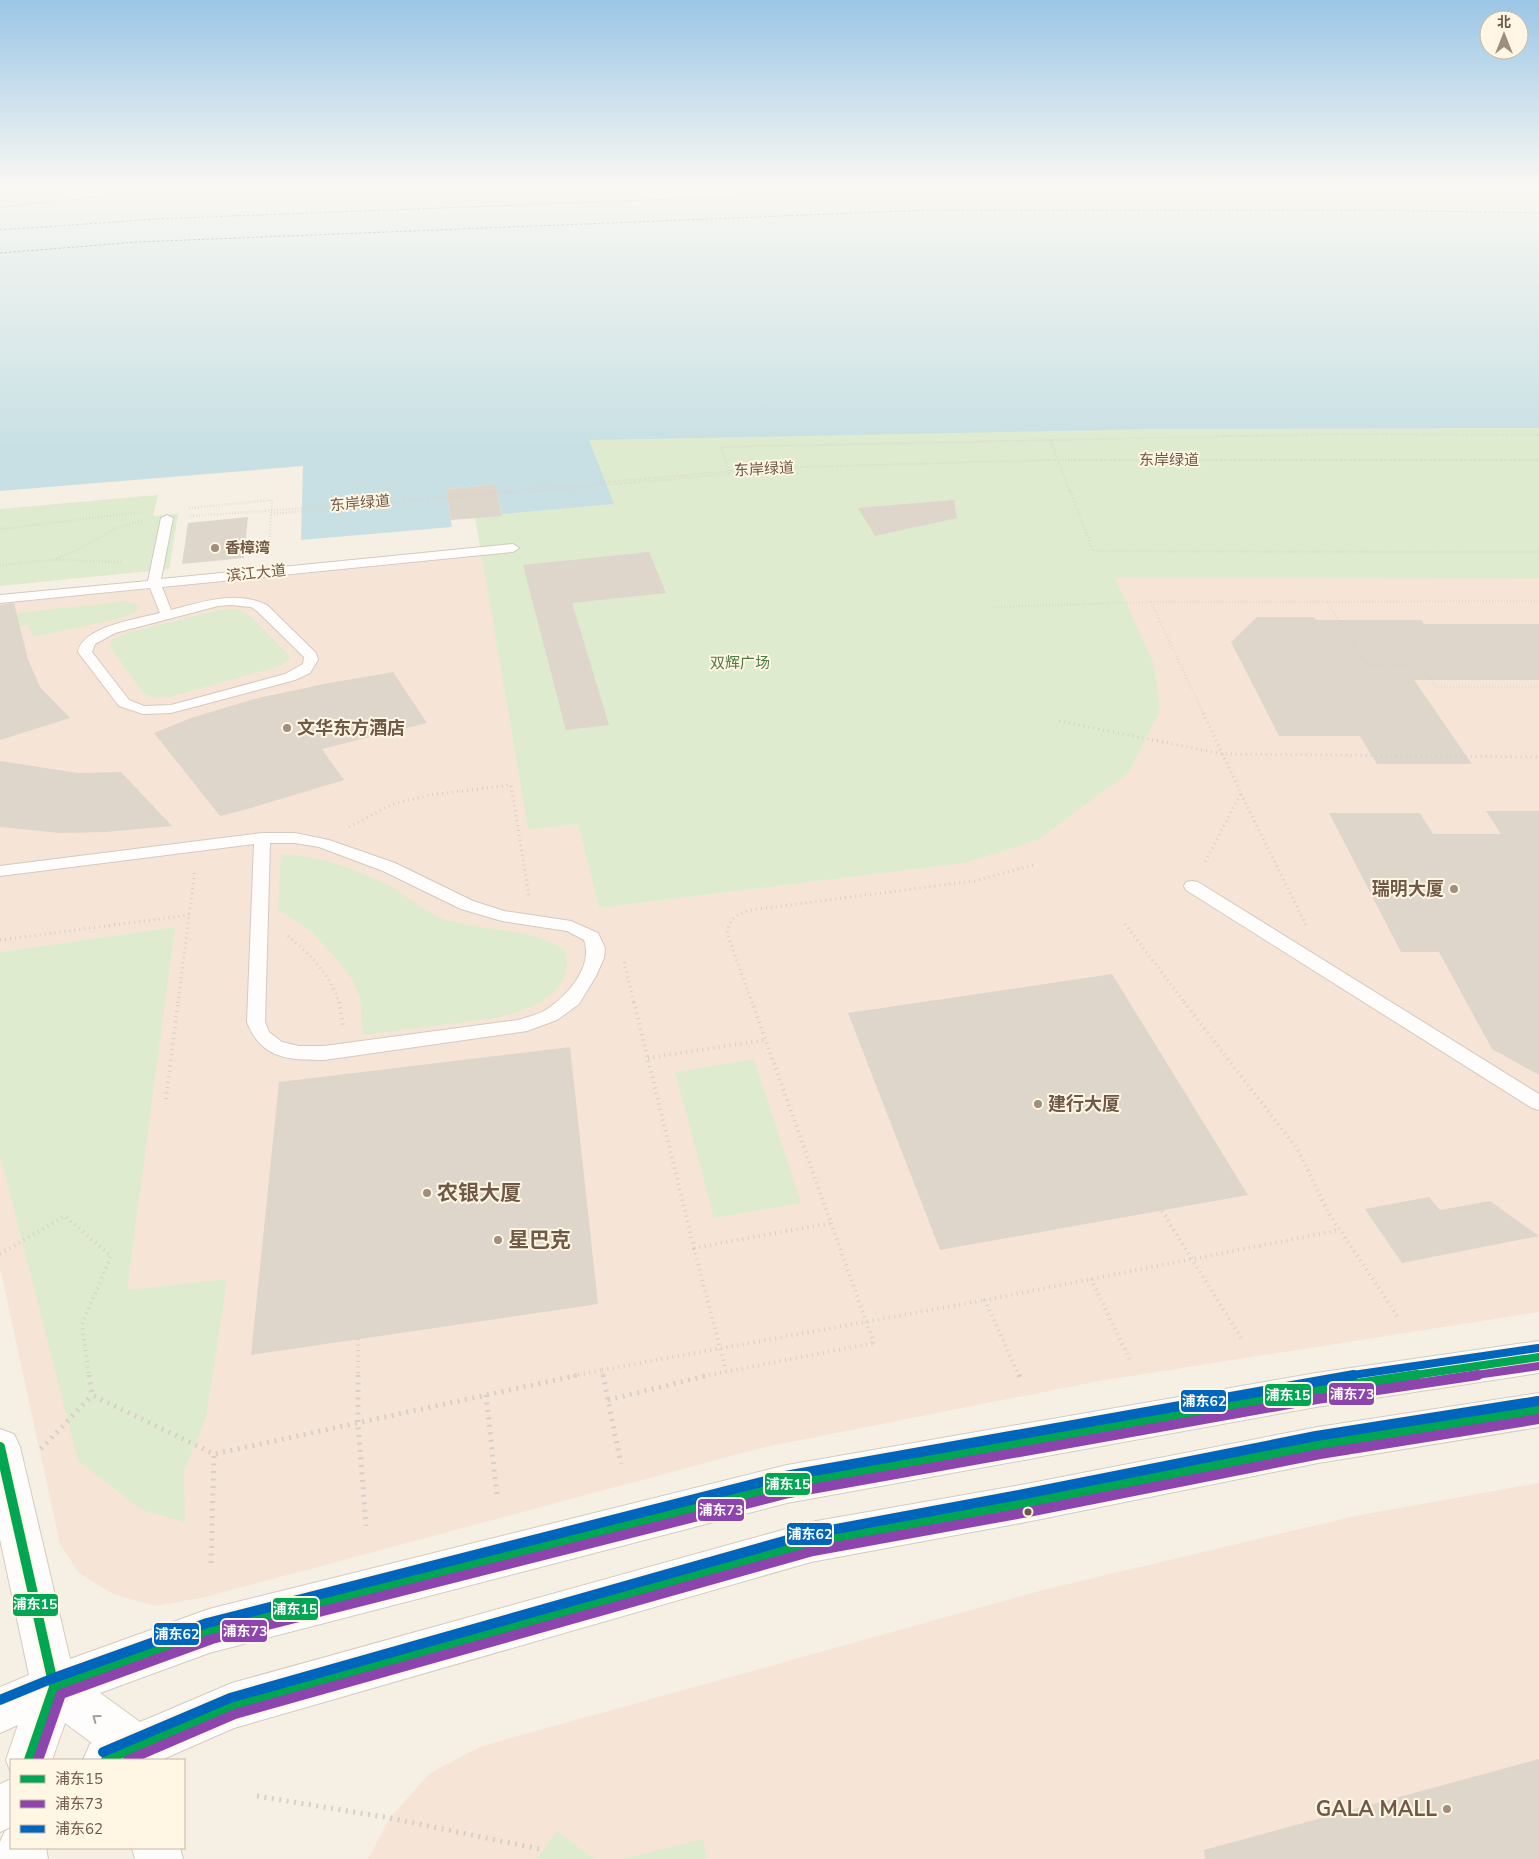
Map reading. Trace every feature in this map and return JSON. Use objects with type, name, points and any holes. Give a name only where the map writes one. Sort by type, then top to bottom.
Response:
[{"type":"main road","points":[[0,1710],[54,1687],[209,1631],[787,1484],[1316,1390],[1539,1358]]},
{"type":"main road","points":[[54,1687],[127,1756],[232,1706],[811,1542],[1026,1503],[1318,1445],[1539,1410]]},
{"type":"main road","points":[[4,1466],[54,1687],[29,1759]]},
{"type":"lane","points":[[167,518],[154,583],[167,615]]},
{"type":"lane","name":"滨江大道","points":[[0,599],[513,548]]},
{"type":"lane","points":[[230,601],[254,604],[262,608],[292,637],[311,656],[312,661],[301,672],[290,677],[171,709],[142,710],[132,708],[124,704],[85,652],[86,646],[97,636],[110,630],[167,615],[218,602],[230,601]]},
{"type":"lane","points":[[0,871],[262,838],[295,838],[323,843],[390,867],[467,905],[502,916],[571,926],[592,937],[596,948],[587,976],[572,1000],[550,1016],[520,1026],[324,1053],[297,1053],[274,1046],[261,1036],[256,1022],[262,838]]},
{"type":"lane","points":[[1192,886],[1539,1103]]},
{"type":"path","points":[[271,514],[447,497],[730,474],[721,447],[1336,434],[1539,434]]},
{"type":"path","points":[[1050,440],[1093,551],[1539,552]]},
{"type":"path","name":"东岸绿道","points":[[497,493],[767,468],[1048,460],[1539,460]]},
{"type":"path","name":"东岸绿道","points":[[0,565],[53,560],[77,550],[116,528],[150,519],[447,497]]},
{"type":"path","points":[[184,508],[272,500],[269,572]]},
{"type":"path","points":[[0,529],[145,512]]},
{"type":"path","points":[[53,560],[111,562],[159,560]]},
{"type":"path","points":[[995,607],[1151,602],[1539,601]]},
{"type":"path","points":[[1151,602],[1222,754],[1330,973]]},
{"type":"path","points":[[1327,602],[1368,666],[1421,666],[1436,687],[1539,687]]},
{"type":"path","points":[[1059,722],[1222,754],[1539,756]]},
{"type":"path","points":[[323,843],[393,804],[430,795],[511,785],[530,903]]},
{"type":"path","points":[[1192,886],[1241,793]]},
{"type":"path","points":[[166,1099],[198,846]]},
{"type":"path","points":[[608,1400],[726,1371],[874,1343],[727,933],[727,926],[731,919],[751,910],[974,881],[1037,864]]},
{"type":"path","points":[[0,940],[189,915]]},
{"type":"path","points":[[260,916],[291,938],[329,979],[338,995],[343,1018],[345,1050]]},
{"type":"path","points":[[1126,924],[1298,1150],[1317,1192],[1398,1317]]},
{"type":"path","points":[[592,937],[602,939],[619,948],[622,955],[726,1371]]},
{"type":"path","points":[[648,1058],[766,1040]]},
{"type":"path","points":[[1162,1211],[1243,1341]]},
{"type":"path","points":[[0,1254],[65,1216],[111,1256],[82,1324],[92,1395]]},
{"type":"path","points":[[694,1248],[831,1223]]},
{"type":"path","points":[[92,1395],[214,1454],[602,1370],[985,1300],[1340,1230]]},
{"type":"path","points":[[1091,1279],[1130,1360]]},
{"type":"path","points":[[985,1300],[1021,1380]]},
{"type":"path","points":[[358,1339],[358,1423],[366,1526]]},
{"type":"path","points":[[602,1370],[621,1464]]},
{"type":"path","points":[[4,1466],[92,1395]]},
{"type":"path","points":[[486,1395],[497,1495]]},
{"type":"path","points":[[211,1563],[214,1454]]},
{"type":"path","points":[[257,1796],[390,1818],[544,1850]]},
{"type":"shaded area","points":[[482,556],[528,830],[578,824],[599,908],[965,863],[1038,840],[1115,578],[1539,579],[1539,1312],[1099,1381],[765,1447],[205,1597],[156,1606],[113,1594],[79,1573],[60,1544],[0,1268],[0,604]]},
{"type":"shaded area","points":[[1539,1483],[1539,1859],[368,1859],[390,1818],[430,1773],[482,1746],[1047,1589],[1355,1516]]},
{"type":"green space","name":"双辉广场","points":[[1337,427],[1539,428],[1539,579],[1115,578],[1154,664],[1160,711],[1128,773],[1038,840],[965,863],[599,908],[578,824],[528,830],[470,487],[602,476],[589,440],[906,432]]},
{"type":"green space","points":[[158,495],[153,516],[178,514],[169,569],[0,586],[0,509]]},
{"type":"green space","points":[[125,601],[140,605],[140,608],[132,614],[120,618],[34,637],[28,625],[0,630],[0,615]]},
{"type":"green space","points":[[235,609],[247,613],[290,656],[288,661],[280,666],[170,697],[154,698],[143,693],[110,647],[111,640],[127,633],[219,610]]},
{"type":"green space","points":[[281,854],[335,863],[361,873],[386,884],[428,912],[444,919],[523,934],[552,943],[565,950],[567,965],[564,979],[554,992],[540,1003],[518,1012],[495,1018],[363,1035],[360,998],[353,981],[340,963],[311,931],[278,910]]},
{"type":"green space","points":[[175,927],[127,1290],[227,1279],[206,1418],[184,1471],[185,1522],[142,1510],[78,1461],[0,1155],[0,952]]},
{"type":"green space","points":[[754,1059],[801,1203],[714,1218],[675,1072]]},
{"type":"green space","points":[[557,1831],[594,1859],[537,1859]]},
{"type":"green space","points":[[703,1839],[707,1859],[622,1859]]},
{"type":"water","points":[[0,273],[1539,273],[1539,428],[1162,429],[589,440],[614,504],[502,514],[495,485],[446,489],[452,527],[301,540],[303,466],[0,491]]},
{"type":"building","points":[[495,485],[502,516],[451,520],[446,489]]},
{"type":"building","points":[[954,500],[957,518],[875,536],[858,508]]},
{"type":"building","name":"香樟湾","points":[[248,517],[244,558],[182,564],[188,523]]},
{"type":"building","points":[[649,552],[666,593],[572,603],[609,725],[566,730],[523,565]]},
{"type":"building","points":[[14,603],[28,659],[40,687],[70,718],[0,740],[0,605]]},
{"type":"building","points":[[1257,617],[1314,617],[1316,620],[1421,620],[1424,624],[1539,624],[1539,680],[1414,680],[1472,764],[1377,764],[1360,736],[1279,736],[1231,642]]},
{"type":"building","name":"文华东方酒店","points":[[393,672],[427,723],[322,749],[344,780],[244,810],[220,816],[154,733],[191,718],[254,699]]},
{"type":"building","points":[[0,761],[78,773],[121,772],[172,826],[106,832],[60,833],[0,827]]},
{"type":"building","name":"瑞明大厦","points":[[1486,811],[1539,811],[1539,1075],[1492,1049],[1439,952],[1401,952],[1329,813],[1420,813],[1433,834],[1501,834]]},
{"type":"building","name":"建行大厦","points":[[1112,974],[1248,1195],[940,1250],[848,1013]]},
{"type":"building","name":"农银大厦","points":[[570,1047],[598,1304],[251,1355],[279,1082]]},
{"type":"building","points":[[1429,1197],[1440,1210],[1490,1201],[1539,1236],[1402,1263],[1365,1209]]},
{"type":"building","name":"GALA MALL","points":[[1539,1759],[1539,1859],[1205,1859],[1204,1850]]},
{"type":"transit line","name":"浦东62","points":[[0,1700],[51,1679],[207,1623],[785,1476],[1314,1381],[1538,1348]]},
{"type":"transit line","name":"浦东15","points":[[54,1687],[209,1631],[787,1484],[1316,1390],[1539,1357]]},
{"type":"transit line","name":"浦东73","points":[[38,1759],[61,1694],[212,1639],[789,1493],[1317,1399],[1539,1366]]},
{"type":"transit line","name":"浦东62","points":[[103,1752],[230,1698],[809,1534],[1024,1494],[1316,1436],[1538,1401]]},
{"type":"transit line","name":"浦东15","points":[[108,1759],[232,1706],[811,1542],[1026,1503],[1318,1445],[1539,1410]]},
{"type":"transit line","name":"浦东73","points":[[130,1759],[235,1714],[813,1551],[1028,1512],[1320,1454],[1539,1419]]},
{"type":"transit line","name":"浦东15","points":[[0,1447],[54,1687],[29,1759]]},
{"type":"place","name":"香樟湾","points":[[215,548]]},
{"type":"place","name":"文华东方酒店","points":[[287,728]]},
{"type":"place","name":"瑞明大厦","points":[[1454,889]]},
{"type":"place","name":"建行大厦","points":[[1038,1104]]},
{"type":"place","name":"农银大厦","points":[[427,1193]]},
{"type":"place","name":"星巴克","points":[[498,1240]]},
{"type":"place","name":"GALA MALL","points":[[1447,1809]]}]
